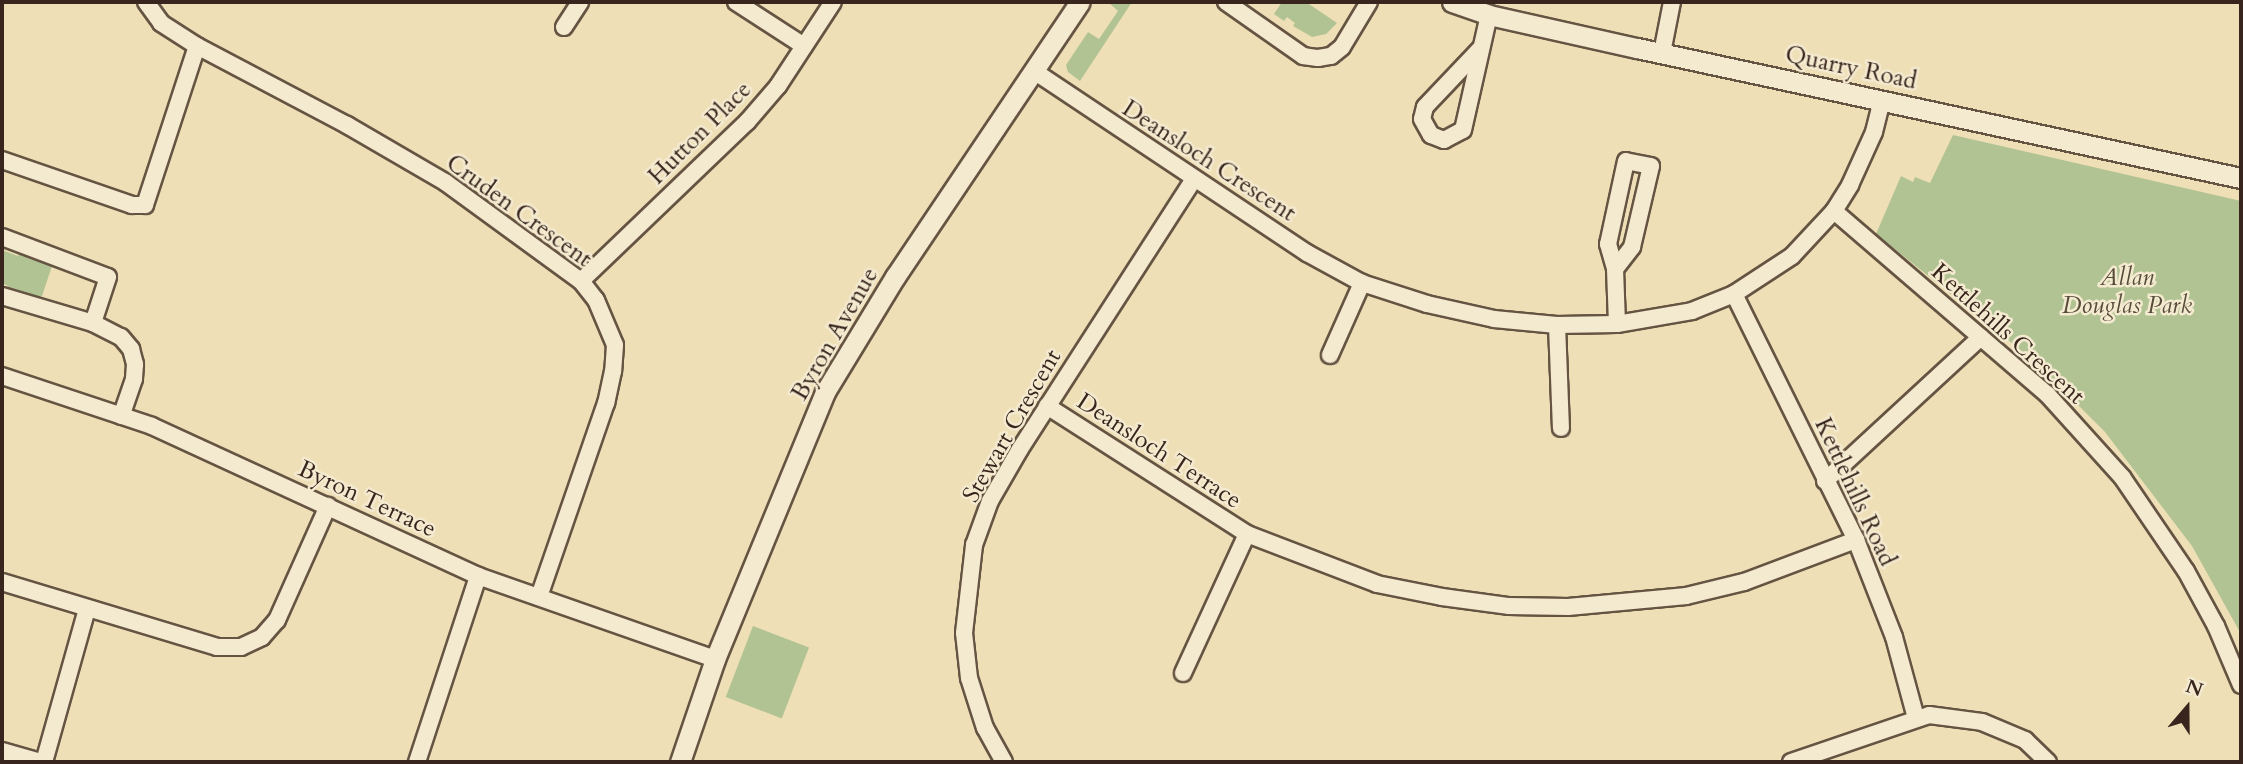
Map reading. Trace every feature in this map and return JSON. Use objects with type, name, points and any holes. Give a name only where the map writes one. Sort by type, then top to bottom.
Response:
[{"type":"street","name":"Cruden Crescent","points":[[146,2],[161,23],[197,46],[347,125],[444,182],[581,281],[606,320],[614,345],[613,371],[606,403],[539,597]]},
{"type":"street","points":[[565,27],[580,2]]},
{"type":"street","points":[[736,2],[804,46]]},
{"type":"street","name":"Hutton Place","points":[[581,281],[747,122],[778,86],[833,2]]},
{"type":"street","points":[[1226,2],[1303,56],[1318,58],[1331,56],[1342,47],[1369,2]]},
{"type":"street","name":"Quarry Road","points":[[1452,2],[1489,15],[2241,178]]},
{"type":"street","points":[[1662,53],[1672,2]]},
{"type":"street","name":"Byron Avenue","points":[[680,762],[715,659],[825,392],[895,277],[1034,72],[1074,4]]},
{"type":"street","points":[[1480,49],[1425,107],[1422,119],[1431,135],[1444,140],[1463,130],[1489,15]]},
{"type":"street","points":[[2,160],[132,205],[145,205],[197,46]]},
{"type":"street","name":"Deansloch Crescent","points":[[1034,72],[1307,253],[1362,283],[1427,304],[1494,319],[1557,325],[1617,324],[1692,311],[1734,294],[1792,256],[1834,211],[1863,160],[1882,100]]},
{"type":"street","points":[[1615,269],[1632,247],[1651,166],[1626,161],[1608,244],[1615,269],[1617,324]]},
{"type":"street","name":"Stewart Crescent","points":[[1004,762],[985,728],[969,678],[964,634],[974,545],[990,501],[1047,406],[1194,179]]},
{"type":"street","name":"Kettlehills Crescent","points":[[1834,211],[2047,394],[2123,477],[2186,571],[2216,626],[2241,685]]},
{"type":"street","points":[[2,237],[108,277],[93,323]]},
{"type":"street","points":[[1330,355],[1362,283]]},
{"type":"street","name":"Kettlehills Road","points":[[1734,294],[1856,540],[1894,637],[1916,718]]},
{"type":"street","points":[[2,296],[93,323],[121,337],[131,349],[135,364],[134,379],[121,416]]},
{"type":"street","points":[[1557,325],[1561,428]]},
{"type":"street","points":[[1825,481],[1981,337]]},
{"type":"street","name":"Byron Terrace","points":[[2,376],[189,442],[478,576],[715,659]]},
{"type":"street","name":"Deansloch Terrace","points":[[1047,406],[1247,534],[1377,584],[1509,606],[1626,604],[1698,593],[1744,582],[1856,540]]},
{"type":"street","points":[[2,582],[216,647],[241,647],[262,638],[277,620],[328,506]]},
{"type":"street","name":"Deansloch Terrace","points":[[1183,673],[1247,534]]},
{"type":"street","points":[[417,762],[478,576]]},
{"type":"street","points":[[2,751],[42,762],[87,609]]},
{"type":"street","points":[[1798,761],[1929,715],[1982,722],[2025,740],[2048,762]]},
{"type":"green space","points":[[1108,2],[1132,2],[1080,81],[1068,72],[1066,65],[1088,32],[1099,39],[1118,11]]},
{"type":"green space","points":[[1282,2],[1306,2],[1337,23],[1326,34],[1312,37],[1293,26],[1295,23],[1287,17],[1284,21],[1274,14]]},
{"type":"green space","name":"Allan Douglas Park","points":[[1953,135],[2241,201],[2241,634],[2192,546],[2105,432],[2033,360],[1876,234],[1901,176],[1913,182],[1915,177],[1930,183]]},
{"type":"green space","points":[[21,249],[44,257],[52,266],[42,296],[28,300],[6,292],[8,286],[2,283],[2,250],[18,256]]},
{"type":"green space","points":[[753,626],[809,648],[782,718],[726,697]]}]
